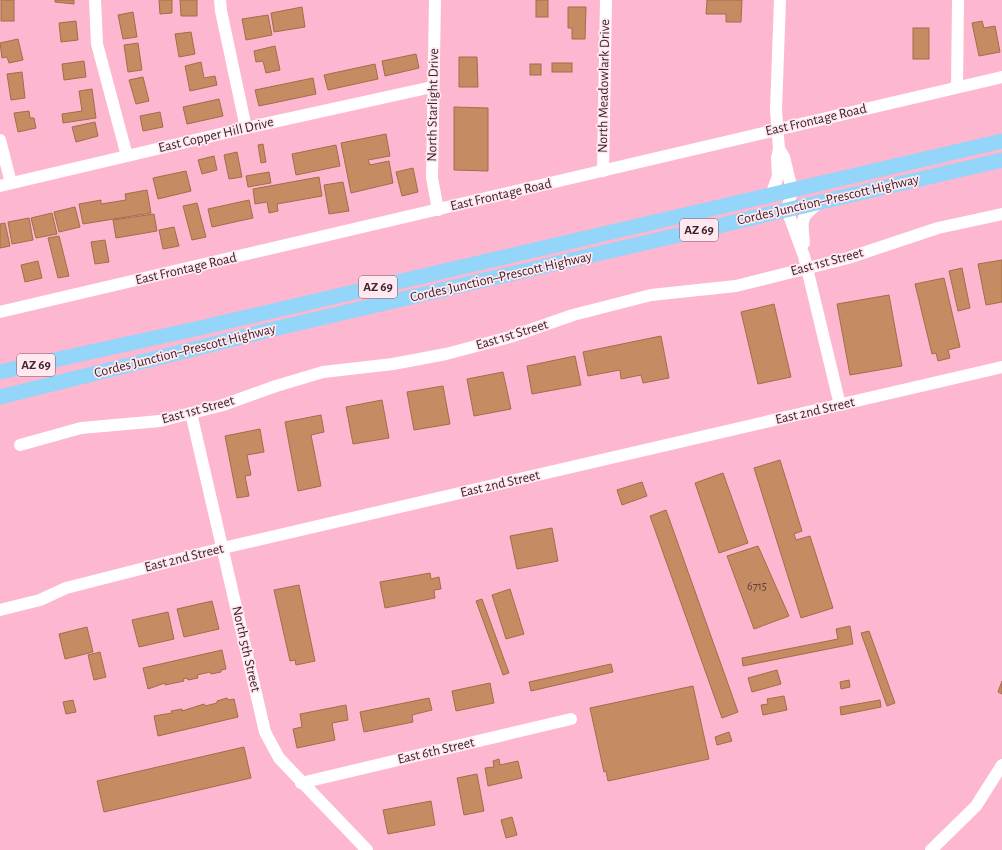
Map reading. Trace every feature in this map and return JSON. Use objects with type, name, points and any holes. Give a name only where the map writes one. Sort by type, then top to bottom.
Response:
[{"type":"main road","name":"Cordes Junction–Prescott Highway","points":[[0,372],[204,328],[1002,141]]},
{"type":"main road","name":"Cordes Junction–Prescott Highway","points":[[0,397],[282,327],[1002,160]]},
{"type":"street","points":[[95,0],[97,44],[127,156]]},
{"type":"street","points":[[220,0],[221,11],[246,128]]},
{"type":"street","name":"North Starlight Drive","points":[[435,0],[432,88],[432,178],[438,210]]},
{"type":"street","name":"North Meadowlark Drive","points":[[603,171],[606,0]]},
{"type":"street","points":[[771,195],[778,176],[777,158],[779,149],[777,129],[780,0]]},
{"type":"street","points":[[958,0],[958,87]]},
{"type":"street","name":"East Frontage Road","points":[[0,312],[1002,77]]},
{"type":"street","name":"East Copper Hill Drive","points":[[5,184],[246,128],[432,88]]},
{"type":"street","points":[[0,140],[5,184]]},
{"type":"street","points":[[779,149],[784,157],[792,190],[787,210],[806,262],[840,405]]},
{"type":"street","points":[[806,262],[802,222],[806,212],[822,202]]},
{"type":"street","name":"East 1st Street","points":[[20,445],[81,428],[160,421],[223,405],[276,386],[324,372],[393,364],[446,354],[510,337],[573,316],[651,295],[736,286],[806,262],[848,258],[938,228],[1002,214]]},
{"type":"street","name":"East 2nd Street","points":[[0,610],[40,600],[66,588],[223,548],[1002,367]]},
{"type":"street","name":"North 5th Street","points":[[191,413],[266,732],[279,758],[301,783],[368,850]]},
{"type":"street","name":"East 6th Street","points":[[301,783],[571,719]]},
{"type":"street","points":[[931,850],[976,806],[1002,764]]},
{"type":"building","points":[[1,0],[14,0],[14,21],[1,21]]},
{"type":"building","points":[[55,0],[74,0],[74,4],[55,2]]},
{"type":"building","points":[[159,0],[172,0],[172,13],[160,14]]},
{"type":"building","points":[[180,0],[197,0],[197,16],[181,16]]},
{"type":"building","points":[[536,0],[548,0],[548,17],[536,17]]},
{"type":"building","points":[[707,0],[742,0],[741,22],[726,22],[726,14],[706,14]]},
{"type":"building","points":[[302,7],[305,27],[274,32],[271,13]]},
{"type":"building","points":[[568,7],[586,7],[585,39],[572,39],[572,28],[568,28]]},
{"type":"building","points":[[133,12],[137,37],[123,39],[118,15]]},
{"type":"building","points":[[268,15],[272,35],[246,40],[242,19]]},
{"type":"building","points":[[76,21],[78,40],[61,42],[59,23]]},
{"type":"building","points":[[982,21],[984,28],[995,26],[1000,52],[979,56],[972,23]]},
{"type":"building","points":[[913,28],[929,28],[929,59],[913,59]]},
{"type":"building","points":[[191,32],[195,54],[179,57],[175,34]]},
{"type":"building","points":[[18,39],[23,60],[9,63],[7,57],[2,58],[0,43]]},
{"type":"building","points":[[138,43],[142,70],[128,72],[124,45]]},
{"type":"building","points":[[275,46],[280,70],[266,73],[263,61],[256,62],[254,51]]},
{"type":"building","points":[[416,54],[419,68],[385,76],[382,61]]},
{"type":"building","points":[[459,57],[477,57],[478,87],[459,87]]},
{"type":"building","points":[[84,61],[86,77],[64,80],[62,64]]},
{"type":"building","points":[[201,62],[204,78],[215,76],[217,85],[190,91],[185,66]]},
{"type":"building","points":[[552,63],[572,63],[572,72],[552,72]]},
{"type":"building","points":[[375,64],[378,79],[328,90],[324,75]]},
{"type":"building","points":[[530,64],[541,64],[541,75],[530,75]]},
{"type":"building","points":[[22,72],[25,98],[11,100],[7,74]]},
{"type":"building","points":[[143,77],[149,101],[136,104],[129,80]]},
{"type":"building","points":[[313,78],[316,94],[259,106],[255,90]]},
{"type":"building","points":[[92,89],[96,118],[63,123],[62,114],[82,111],[79,91]]},
{"type":"building","points":[[219,99],[223,116],[187,124],[183,107]]},
{"type":"building","points":[[454,107],[488,108],[488,171],[454,170]]},
{"type":"building","points":[[29,111],[30,118],[34,118],[36,128],[18,132],[14,113]]},
{"type":"building","points":[[160,112],[163,127],[143,131],[140,116]]},
{"type":"building","points":[[95,122],[98,136],[76,142],[72,127]]},
{"type":"building","points":[[386,134],[390,156],[368,160],[370,165],[389,161],[393,183],[351,193],[341,143]]},
{"type":"building","points":[[263,144],[266,162],[261,163],[258,145]]},
{"type":"building","points":[[336,145],[340,166],[296,175],[292,154]]},
{"type":"building","points":[[237,152],[242,177],[229,179],[224,155]]},
{"type":"building","points":[[214,156],[217,170],[202,174],[198,160]]},
{"type":"building","points":[[413,168],[418,192],[402,196],[396,172]]},
{"type":"building","points":[[186,171],[191,191],[158,199],[153,178]]},
{"type":"building","points":[[269,172],[271,183],[248,187],[246,176]]},
{"type":"building","points":[[319,177],[322,196],[277,204],[278,211],[269,213],[267,202],[255,204],[253,189]]},
{"type":"building","points":[[343,182],[349,211],[329,214],[324,185]]},
{"type":"building","points":[[147,190],[151,213],[83,224],[79,204],[101,200],[101,204],[126,200],[125,194]]},
{"type":"building","points":[[249,200],[253,218],[212,227],[208,209]]},
{"type":"building","points":[[197,203],[206,237],[192,240],[183,206]]},
{"type":"building","points":[[75,207],[80,227],[59,232],[54,212]]},
{"type":"building","points":[[52,213],[57,234],[36,238],[31,218]]},
{"type":"building","points":[[154,214],[157,231],[116,238],[113,220]]},
{"type":"building","points":[[29,218],[33,240],[12,244],[8,222]]},
{"type":"building","points":[[5,223],[10,246],[0,248],[0,224]]},
{"type":"building","points":[[174,227],[179,246],[163,249],[159,230]]},
{"type":"building","points":[[59,236],[69,276],[58,278],[48,238]]},
{"type":"building","points":[[105,240],[109,262],[95,264],[91,242]]},
{"type":"building","points":[[1002,260],[1002,302],[986,305],[978,264]]},
{"type":"building","points":[[38,261],[42,278],[25,282],[21,265]]},
{"type":"building","points":[[962,268],[970,308],[958,311],[949,271]]},
{"type":"building","points":[[944,278],[960,347],[948,350],[950,358],[938,361],[936,353],[932,354],[915,284]]},
{"type":"building","points":[[889,295],[902,366],[850,375],[837,304]]},
{"type":"building","points":[[774,304],[791,377],[758,384],[741,312]]},
{"type":"building","points":[[661,336],[669,378],[643,383],[641,375],[621,379],[620,370],[588,376],[583,352]]},
{"type":"building","points":[[575,356],[581,385],[532,394],[527,366]]},
{"type":"building","points":[[503,372],[511,409],[474,416],[467,379]]},
{"type":"building","points":[[443,386],[450,424],[414,430],[407,392]]},
{"type":"building","points":[[382,400],[389,438],[353,444],[346,407]]},
{"type":"building","points":[[321,415],[324,432],[311,435],[321,486],[298,491],[285,422]]},
{"type":"building","points":[[260,429],[264,452],[247,455],[251,475],[245,476],[249,496],[237,498],[225,436]]},
{"type":"building","points":[[780,460],[802,531],[794,534],[796,540],[810,536],[833,608],[801,618],[754,468]]},
{"type":"building","points":[[723,473],[748,543],[719,553],[695,483]]},
{"type":"building","points":[[642,482],[647,496],[622,505],[617,490]]},
{"type":"building","points":[[666,510],[738,712],[722,718],[650,516]]},
{"type":"building","points":[[552,528],[558,561],[517,569],[510,536]]},
{"type":"building","points":[[758,546],[789,616],[754,629],[727,556]]},
{"type":"building","points":[[430,573],[431,579],[439,577],[441,589],[434,590],[435,598],[385,608],[380,582]]},
{"type":"building","points":[[299,585],[315,661],[296,665],[295,660],[290,661],[274,590]]},
{"type":"building","points":[[510,589],[524,634],[506,639],[492,595]]},
{"type":"building","points":[[482,599],[509,673],[503,675],[476,601]]},
{"type":"building","points":[[212,601],[219,629],[184,637],[177,609]]},
{"type":"building","points":[[168,612],[174,639],[139,647],[132,620]]},
{"type":"building","points":[[850,626],[853,644],[743,666],[742,658],[838,639],[836,629]]},
{"type":"building","points":[[87,627],[93,652],[65,659],[59,634]]},
{"type":"building","points":[[869,631],[895,703],[887,706],[861,633]]},
{"type":"building","points":[[222,650],[226,669],[221,670],[221,672],[211,674],[210,672],[197,675],[198,678],[188,680],[187,678],[183,679],[184,681],[165,685],[165,683],[148,689],[143,668]]},
{"type":"building","points":[[100,652],[106,677],[94,680],[88,655]]},
{"type":"building","points":[[611,664],[613,672],[531,691],[529,682]]},
{"type":"building","points":[[777,670],[781,684],[752,692],[748,678]]},
{"type":"building","points":[[849,680],[850,687],[841,689],[840,682]]},
{"type":"building","points":[[1002,681],[1002,694],[998,692]]},
{"type":"building","points":[[490,683],[494,703],[456,711],[452,691]]},
{"type":"building","points":[[693,686],[709,759],[608,781],[606,771],[604,772],[590,708]]},
{"type":"building","points":[[784,696],[787,710],[763,715],[761,705],[768,704],[767,699]]},
{"type":"building","points":[[227,698],[228,700],[234,699],[238,717],[158,736],[154,716],[172,713],[171,711],[182,709],[182,711],[204,704],[205,706],[217,703],[217,701]]},
{"type":"building","points":[[429,698],[432,710],[412,715],[413,722],[364,732],[360,712]]},
{"type":"building","points":[[73,700],[76,712],[66,714],[63,702]]},
{"type":"building","points":[[880,700],[881,707],[841,715],[840,707]]},
{"type":"building","points":[[346,705],[348,720],[332,723],[335,740],[297,748],[293,729],[302,727],[300,714]]},
{"type":"building","points":[[729,732],[732,741],[717,745],[715,737]]},
{"type":"building","points":[[244,747],[251,778],[104,812],[97,781]]},
{"type":"building","points":[[499,759],[500,765],[518,761],[522,778],[488,786],[485,768],[494,767],[493,761]]},
{"type":"building","points":[[477,774],[484,811],[464,815],[457,778]]},
{"type":"building","points":[[431,801],[435,825],[388,834],[383,810]]},
{"type":"building","points":[[512,817],[517,835],[506,838],[501,820]]}]
